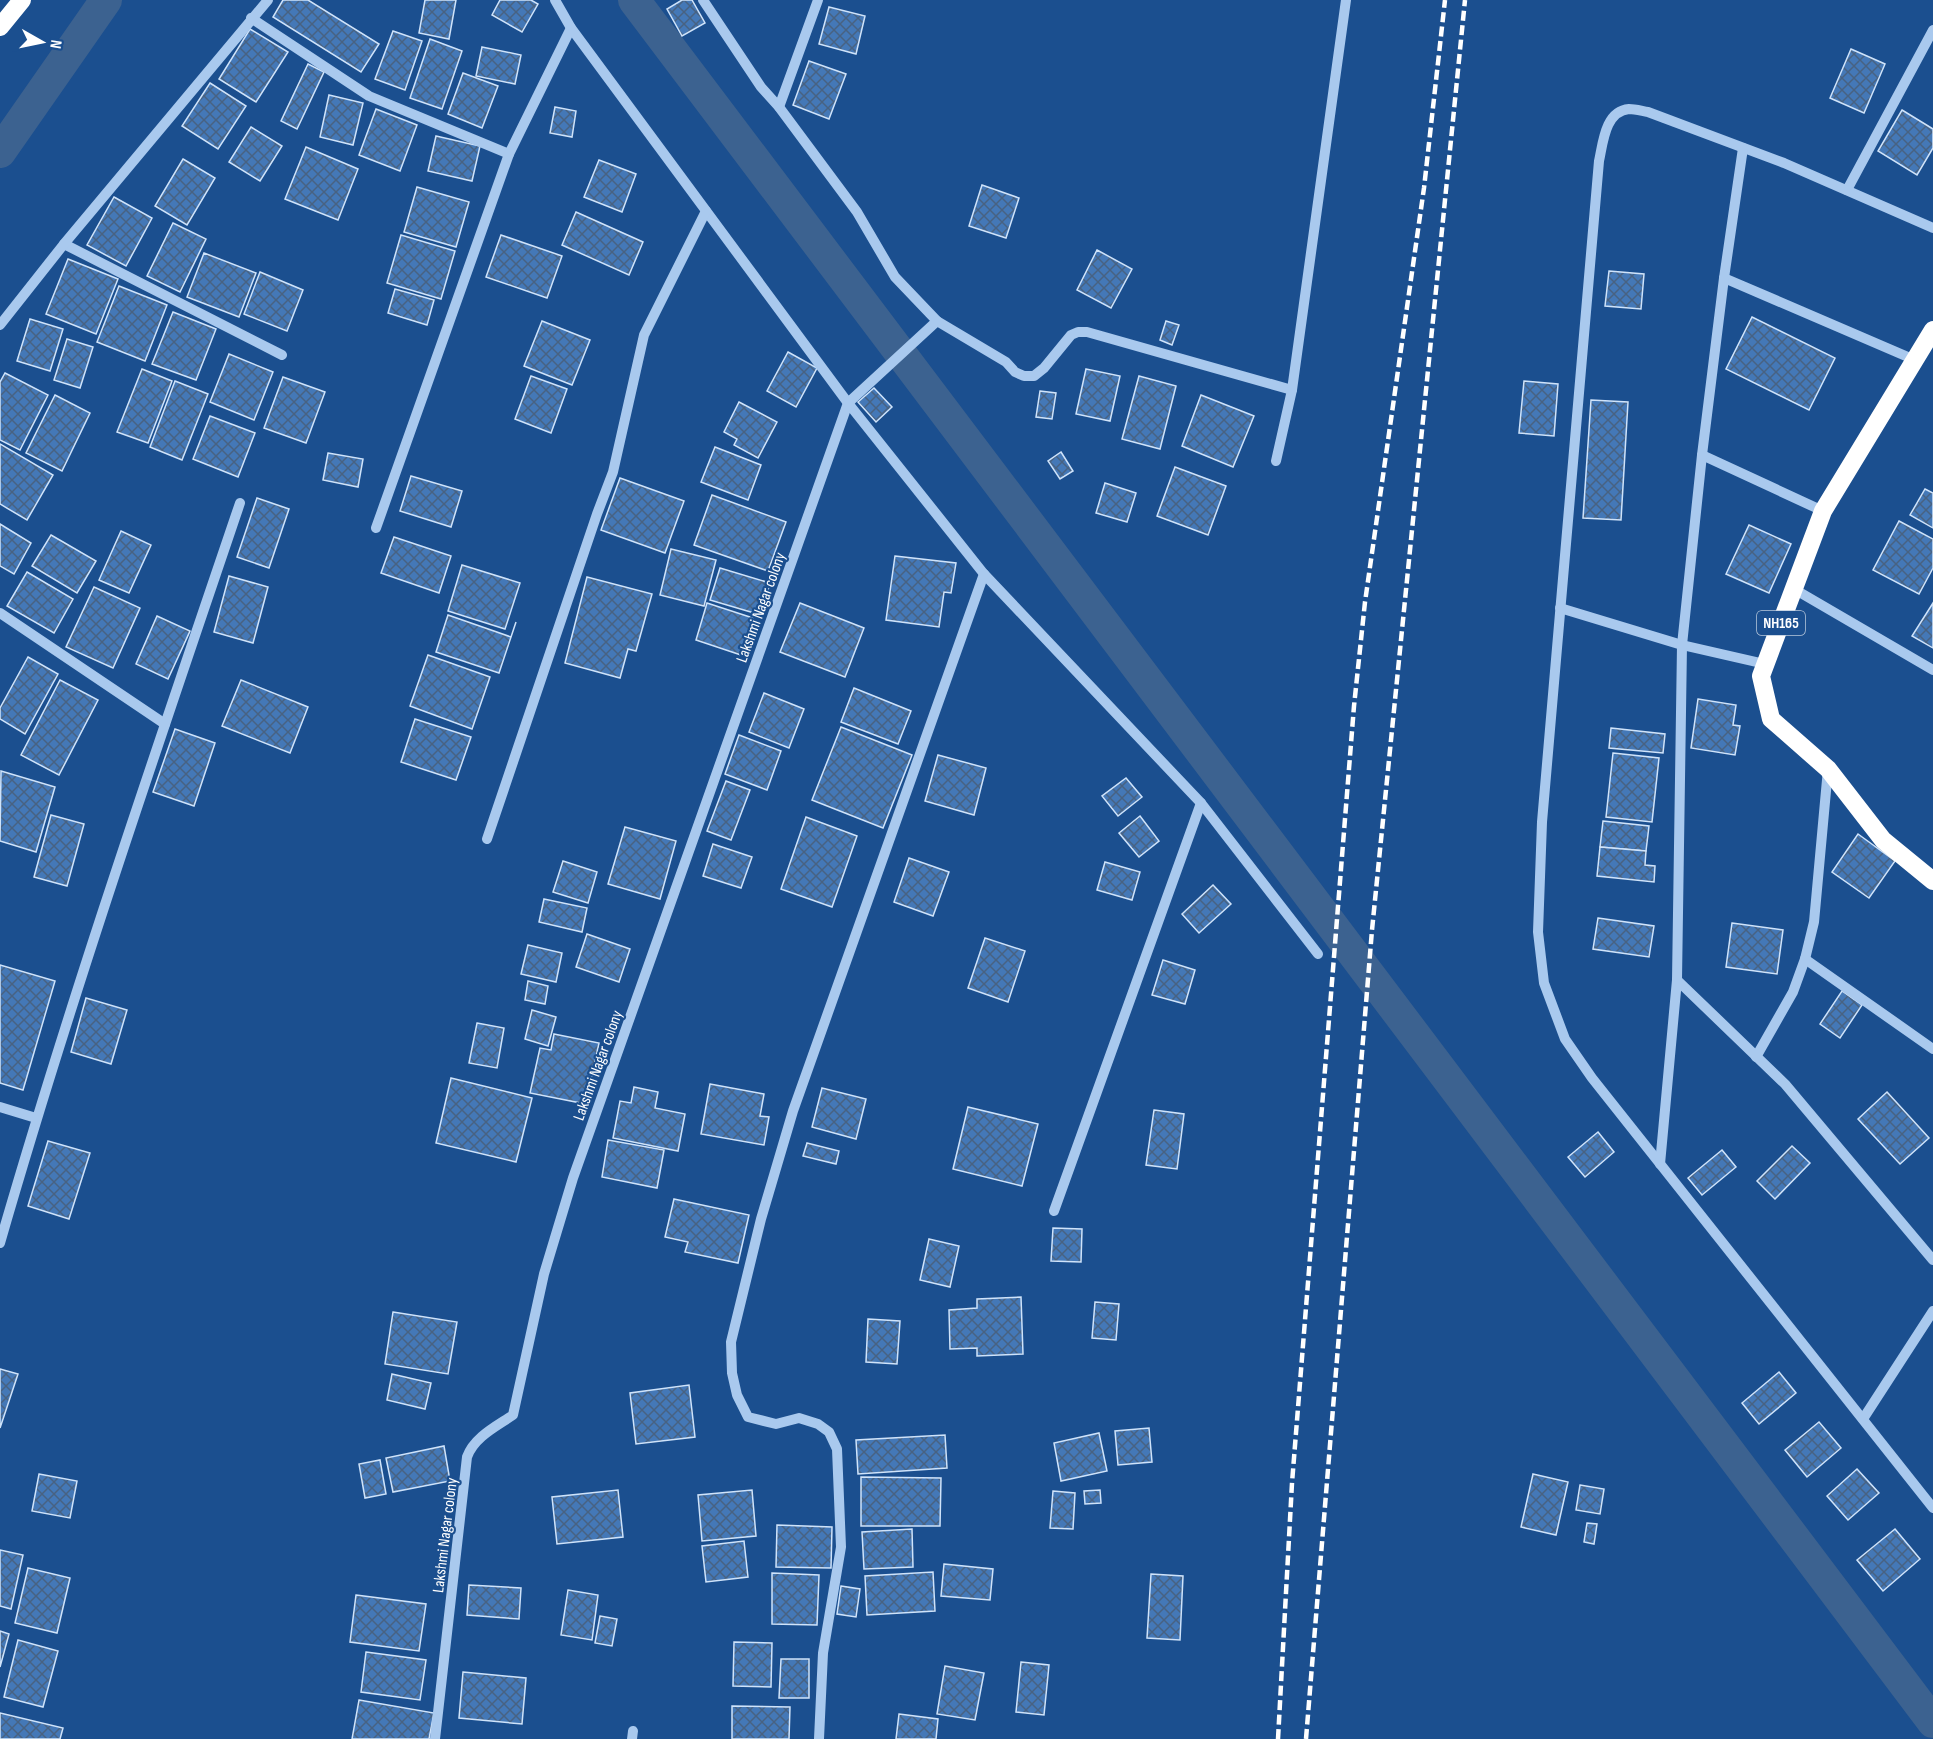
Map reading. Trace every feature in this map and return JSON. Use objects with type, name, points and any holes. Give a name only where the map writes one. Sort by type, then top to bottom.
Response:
[{"type":"highway","points":[[0,27],[22,0]]},
{"type":"highway","name":"NH165","points":[[1933,330],[1823,512],[1761,676],[1771,719],[1828,769],[1883,840],[1933,881]]},
{"type":"street","points":[[0,325],[64,244],[268,0]]},
{"type":"street","points":[[555,0],[572,28],[848,403],[984,574],[1201,803],[1318,954]]},
{"type":"street","points":[[703,0],[761,87],[779,107],[857,212],[895,277],[937,321],[1006,362],[1015,372],[1024,376],[1034,376],[1044,368],[1071,335],[1087,332],[1292,390]]},
{"type":"street","points":[[779,107],[818,0]]},
{"type":"street","points":[[1276,462],[1292,390],[1346,0]]},
{"type":"street","points":[[251,18],[369,96],[509,154]]},
{"type":"street","points":[[376,528],[509,154],[572,28]]},
{"type":"street","points":[[1847,190],[1933,30]]},
{"type":"street","points":[[1933,228],[1847,190],[1648,112],[1628,109],[1614,115],[1605,132],[1599,161],[1542,822],[1538,932],[1544,983],[1565,1039],[1592,1078],[1933,1508]]},
{"type":"street","points":[[1660,1164],[1677,980],[1682,645],[1702,455],[1743,148]]},
{"type":"street","points":[[487,839],[613,472],[644,335],[706,211]]},
{"type":"street","points":[[64,244],[282,355]]},
{"type":"street","points":[[1724,278],[1915,360]]},
{"type":"street","points":[[848,403],[937,321]]},
{"type":"street","name":"Lakshmi Nagar colony","points":[[435,1739],[467,1456],[479,1439],[513,1415],[544,1274],[573,1178],[848,403]]},
{"type":"street","points":[[1702,455],[1823,512]]},
{"type":"street","points":[[0,1243],[36,1118],[240,503]]},
{"type":"street","points":[[819,1739],[823,1653],[841,1546],[837,1449],[829,1432],[818,1424],[799,1418],[776,1424],[748,1418],[737,1395],[732,1373],[731,1342],[760,1219],[793,1111],[984,574]]},
{"type":"street","points":[[1794,589],[1933,670]]},
{"type":"street","points":[[1560,608],[1682,645],[1765,664]]},
{"type":"street","points":[[0,613],[165,724]]},
{"type":"street","points":[[1756,1057],[1794,992],[1805,959],[1814,922],[1828,769]]},
{"type":"street","points":[[1054,1211],[1201,803]]},
{"type":"street","points":[[1805,959],[1933,1049]]},
{"type":"street","points":[[1677,980],[1785,1084],[1933,1260]]},
{"type":"street","points":[[0,1107],[36,1118]]},
{"type":"street","points":[[1863,1419],[1933,1311]]},
{"type":"building","points":[[283,0],[308,0],[379,44],[361,72],[273,17]]},
{"type":"building","points":[[425,0],[456,0],[449,39],[419,33]]},
{"type":"building","points":[[500,0],[531,0],[538,4],[522,32],[492,15]]},
{"type":"building","points":[[682,0],[692,0],[705,23],[682,36],[667,9]]},
{"type":"building","points":[[829,7],[865,16],[856,54],[819,44]]},
{"type":"building","points":[[250,29],[288,52],[256,102],[219,79]]},
{"type":"building","points":[[393,31],[422,41],[405,90],[375,79]]},
{"type":"building","points":[[430,39],[462,51],[442,109],[410,98]]},
{"type":"building","points":[[482,47],[521,55],[515,84],[476,76]]},
{"type":"building","points":[[1851,49],[1885,64],[1864,113],[1830,98]]},
{"type":"building","points":[[809,61],[846,74],[829,119],[793,105]]},
{"type":"building","points":[[308,64],[324,72],[297,129],[281,121]]},
{"type":"building","points":[[463,73],[498,86],[482,128],[448,114]]},
{"type":"building","points":[[210,83],[246,106],[218,149],[182,126]]},
{"type":"building","points":[[329,95],[363,103],[353,145],[320,137]]},
{"type":"building","points":[[555,107],[576,111],[572,137],[550,133]]},
{"type":"building","points":[[376,109],[417,125],[400,171],[359,155]]},
{"type":"building","points":[[1902,110],[1933,129],[1933,148],[1917,175],[1878,151]]},
{"type":"building","points":[[251,127],[282,146],[260,181],[229,162]]},
{"type":"building","points":[[436,136],[480,146],[472,181],[428,171]]},
{"type":"building","points":[[306,147],[358,169],[338,220],[285,199]]},
{"type":"building","points":[[183,159],[215,178],[187,225],[155,206]]},
{"type":"building","points":[[599,160],[636,174],[622,212],[584,197]]},
{"type":"building","points":[[982,185],[1019,198],[1006,238],[969,226]]},
{"type":"building","points":[[417,187],[469,202],[456,247],[404,232]]},
{"type":"building","points":[[114,197],[152,218],[126,266],[87,245]]},
{"type":"building","points":[[576,212],[643,242],[629,275],[562,245]]},
{"type":"building","points":[[173,223],[206,239],[180,292],[147,276]]},
{"type":"building","points":[[401,235],[455,251],[441,299],[387,283]]},
{"type":"building","points":[[501,235],[562,256],[547,298],[486,277]]},
{"type":"building","points":[[1097,250],[1132,269],[1111,308],[1077,290]]},
{"type":"building","points":[[204,253],[256,273],[239,317],[187,297]]},
{"type":"building","points":[[68,259],[118,279],[96,334],[46,314]]},
{"type":"building","points":[[1609,271],[1644,274],[1641,309],[1605,306]]},
{"type":"building","points":[[260,272],[303,290],[287,331],[244,314]]},
{"type":"building","points":[[119,286],[167,305],[145,361],[97,342]]},
{"type":"building","points":[[395,289],[434,300],[427,325],[388,313]]},
{"type":"building","points":[[173,312],[216,329],[196,380],[152,364]]},
{"type":"building","points":[[1752,317],[1835,358],[1809,410],[1726,369]]},
{"type":"building","points":[[30,319],[63,329],[50,371],[17,361]]},
{"type":"building","points":[[542,321],[590,340],[572,385],[524,366]]},
{"type":"building","points":[[1166,321],[1179,325],[1172,345],[1160,340]]},
{"type":"building","points":[[67,339],[93,347],[80,388],[54,380]]},
{"type":"building","points":[[788,352],[817,368],[796,407],[767,391]]},
{"type":"building","points":[[229,354],[273,372],[254,420],[210,402]]},
{"type":"building","points":[[142,369],[172,381],[148,443],[117,432]]},
{"type":"building","points":[[1086,369],[1120,376],[1110,421],[1076,414]]},
{"type":"building","points":[[5,373],[48,395],[20,450],[0,440],[0,382]]},
{"type":"building","points":[[531,376],[567,389],[551,433],[515,419]]},
{"type":"building","points":[[1139,376],[1176,386],[1160,449],[1122,439]]},
{"type":"building","points":[[283,377],[325,392],[306,443],[264,428]]},
{"type":"building","points":[[175,381],[208,394],[182,460],[150,447]]},
{"type":"building","points":[[1524,381],[1558,384],[1554,436],[1519,433]]},
{"type":"building","points":[[874,388],[892,407],[876,422],[858,402]]},
{"type":"building","points":[[1040,391],[1056,393],[1052,419],[1036,417]]},
{"type":"building","points":[[55,395],[90,413],[62,471],[26,453]]},
{"type":"building","points":[[1201,395],[1254,416],[1233,467],[1182,446]]},
{"type":"building","points":[[1591,400],[1628,402],[1621,520],[1583,518]]},
{"type":"building","points":[[739,402],[777,422],[758,458],[734,445],[737,439],[724,432]]},
{"type":"building","points":[[210,416],[255,433],[238,477],[193,459]]},
{"type":"building","points":[[0,444],[53,475],[27,520],[0,504]]},
{"type":"building","points":[[715,447],[761,465],[748,500],[701,482]]},
{"type":"building","points":[[1061,452],[1073,471],[1060,479],[1048,461]]},
{"type":"building","points":[[328,453],[363,459],[358,487],[323,480]]},
{"type":"building","points":[[1175,467],[1226,486],[1208,535],[1157,516]]},
{"type":"building","points":[[411,476],[462,491],[451,527],[400,511]]},
{"type":"building","points":[[620,478],[684,501],[665,553],[601,530]]},
{"type":"building","points":[[1105,483],[1136,493],[1127,522],[1096,513]]},
{"type":"building","points":[[1925,489],[1933,493],[1933,528],[1910,515]]},
{"type":"building","points":[[712,495],[786,522],[768,571],[694,545]]},
{"type":"building","points":[[257,498],[289,509],[269,568],[237,557]]},
{"type":"building","points":[[1899,521],[1933,539],[1933,568],[1919,594],[1873,570]]},
{"type":"building","points":[[0,524],[31,543],[14,574],[0,566]]},
{"type":"building","points":[[1749,525],[1791,544],[1769,593],[1726,574]]},
{"type":"building","points":[[121,531],[151,545],[129,593],[99,580]]},
{"type":"building","points":[[51,535],[96,561],[77,593],[32,566]]},
{"type":"building","points":[[394,537],[451,556],[439,593],[381,573]]},
{"type":"building","points":[[671,549],[716,560],[704,606],[660,595]]},
{"type":"building","points":[[895,556],[956,563],[951,593],[944,592],[939,627],[886,620]]},
{"type":"building","points":[[462,565],[520,583],[505,629],[448,611]]},
{"type":"building","points":[[720,568],[770,583],[761,615],[710,600]]},
{"type":"building","points":[[27,572],[73,599],[54,633],[7,606]]},
{"type":"building","points":[[229,576],[268,587],[253,643],[214,632]]},
{"type":"building","points":[[587,577],[652,594],[636,651],[628,649],[620,678],[565,663]]},
{"type":"building","points":[[94,587],[140,608],[113,668],[66,647]]},
{"type":"building","points":[[707,603],[753,618],[741,655],[696,640]]},
{"type":"building","points":[[800,603],[864,628],[845,677],[780,652]]},
{"type":"building","points":[[1933,603],[1933,648],[1912,636]]},
{"type":"building","points":[[448,615],[511,637],[499,673],[436,652]]},
{"type":"building","points":[[157,616],[190,631],[168,679],[136,664]]},
{"type":"building","points":[[428,655],[490,677],[472,729],[410,706]]},
{"type":"building","points":[[28,657],[58,674],[25,734],[0,719],[0,708]]},
{"type":"building","points":[[60,680],[98,700],[59,775],[21,755]]},
{"type":"building","points":[[241,680],[308,707],[290,753],[222,726]]},
{"type":"building","points":[[854,688],[911,711],[898,744],[841,722]]},
{"type":"building","points":[[764,693],[804,709],[789,748],[749,732]]},
{"type":"building","points":[[1698,699],[1736,705],[1733,725],[1740,726],[1735,755],[1691,748]]},
{"type":"building","points":[[415,719],[471,737],[456,780],[401,762]]},
{"type":"building","points":[[841,727],[912,755],[883,828],[812,800]]},
{"type":"building","points":[[1611,728],[1665,734],[1663,753],[1609,748]]},
{"type":"building","points":[[175,729],[215,743],[194,806],[153,792]]},
{"type":"building","points":[[739,735],[781,751],[767,790],[725,774]]},
{"type":"building","points":[[1613,753],[1659,758],[1652,822],[1606,817]]},
{"type":"building","points":[[938,755],[986,768],[974,815],[925,801]]},
{"type":"building","points":[[1,771],[55,787],[36,852],[0,841]]},
{"type":"building","points":[[1126,778],[1142,797],[1118,816],[1102,796]]},
{"type":"building","points":[[726,781],[750,790],[731,840],[707,831]]},
{"type":"building","points":[[51,815],[84,824],[67,886],[34,877]]},
{"type":"building","points":[[1140,816],[1159,841],[1139,857],[1119,833]]},
{"type":"building","points":[[806,817],[857,836],[832,907],[781,889]]},
{"type":"building","points":[[1603,821],[1649,826],[1646,851],[1600,847]]},
{"type":"building","points":[[625,827],[676,841],[660,899],[608,884]]},
{"type":"building","points":[[1858,834],[1895,861],[1869,898],[1832,872]]},
{"type":"building","points":[[713,844],[752,857],[741,888],[703,876]]},
{"type":"building","points":[[1600,847],[1646,851],[1645,865],[1655,866],[1654,882],[1597,876]]},
{"type":"building","points":[[909,858],[949,872],[933,916],[894,902]]},
{"type":"building","points":[[563,861],[597,872],[588,903],[553,892]]},
{"type":"building","points":[[1105,862],[1140,872],[1132,900],[1097,890]]},
{"type":"building","points":[[1213,885],[1231,904],[1199,933],[1182,914]]},
{"type":"building","points":[[544,899],[587,908],[582,932],[539,922]]},
{"type":"building","points":[[1598,918],[1654,926],[1649,957],[1593,949]]},
{"type":"building","points":[[1732,923],[1783,930],[1777,974],[1726,967]]},
{"type":"building","points":[[587,934],[630,949],[619,982],[576,967]]},
{"type":"building","points":[[985,938],[1025,951],[1008,1002],[968,988]]},
{"type":"building","points":[[528,945],[562,953],[556,982],[521,974]]},
{"type":"building","points":[[1163,960],[1195,970],[1185,1004],[1152,995]]},
{"type":"building","points":[[0,965],[55,981],[23,1090],[0,1083]]},
{"type":"building","points":[[528,981],[548,986],[545,1004],[525,1000]]},
{"type":"building","points":[[1842,991],[1862,1005],[1840,1038],[1820,1024]]},
{"type":"building","points":[[86,998],[127,1010],[111,1064],[71,1052]]},
{"type":"building","points":[[532,1010],[556,1017],[548,1046],[525,1039]]},
{"type":"building","points":[[477,1023],[504,1028],[497,1068],[469,1063]]},
{"type":"building","points":[[554,1034],[599,1043],[586,1104],[530,1093],[540,1048],[551,1050]]},
{"type":"building","points":[[451,1078],[532,1098],[516,1162],[436,1143]]},
{"type":"building","points":[[710,1084],[764,1094],[760,1116],[769,1117],[764,1145],[701,1134]]},
{"type":"building","points":[[634,1087],[658,1092],[655,1108],[685,1114],[678,1151],[613,1138],[620,1101],[631,1103]]},
{"type":"building","points":[[822,1088],[866,1099],[856,1139],[812,1127]]},
{"type":"building","points":[[1887,1092],[1929,1138],[1900,1164],[1858,1119]]},
{"type":"building","points":[[968,1107],[1038,1124],[1022,1186],[953,1169]]},
{"type":"building","points":[[1154,1110],[1184,1114],[1177,1169],[1146,1165]]},
{"type":"building","points":[[1598,1132],[1614,1152],[1585,1177],[1568,1157]]},
{"type":"building","points":[[608,1140],[664,1150],[657,1188],[602,1177]]},
{"type":"building","points":[[48,1141],[90,1153],[69,1219],[28,1206]]},
{"type":"building","points":[[807,1143],[839,1151],[836,1164],[803,1156]]},
{"type":"building","points":[[1792,1146],[1810,1163],[1775,1199],[1757,1181]]},
{"type":"building","points":[[1722,1150],[1736,1167],[1702,1195],[1688,1178]]},
{"type":"building","points":[[674,1199],[749,1215],[738,1263],[685,1252],[688,1242],[665,1237]]},
{"type":"building","points":[[1053,1228],[1082,1229],[1081,1262],[1051,1261]]},
{"type":"building","points":[[929,1239],[959,1246],[950,1287],[920,1280]]},
{"type":"building","points":[[1021,1297],[1023,1354],[977,1356],[977,1348],[950,1349],[949,1310],[977,1308],[977,1299]]},
{"type":"building","points":[[1095,1302],[1119,1304],[1116,1340],[1092,1338]]},
{"type":"building","points":[[393,1312],[457,1322],[448,1374],[385,1364]]},
{"type":"building","points":[[868,1319],[900,1321],[897,1364],[866,1362]]},
{"type":"building","points":[[0,1369],[18,1374],[0,1428]]},
{"type":"building","points":[[1779,1372],[1796,1393],[1759,1424],[1742,1403]]},
{"type":"building","points":[[392,1374],[431,1383],[425,1409],[387,1400]]},
{"type":"building","points":[[689,1385],[695,1437],[636,1444],[630,1393]]},
{"type":"building","points":[[1819,1422],[1841,1448],[1807,1477],[1785,1450]]},
{"type":"building","points":[[1149,1428],[1152,1462],[1118,1465],[1115,1431]]},
{"type":"building","points":[[1099,1433],[1107,1471],[1061,1481],[1054,1443]]},
{"type":"building","points":[[945,1435],[947,1468],[858,1474],[856,1440]]},
{"type":"building","points":[[444,1446],[450,1481],[393,1492],[386,1458]]},
{"type":"building","points":[[380,1460],[386,1494],[365,1498],[359,1464]]},
{"type":"building","points":[[1857,1469],[1879,1493],[1848,1520],[1827,1496]]},
{"type":"building","points":[[39,1474],[77,1481],[70,1518],[32,1511]]},
{"type":"building","points":[[1533,1474],[1568,1482],[1556,1535],[1521,1527]]},
{"type":"building","points":[[861,1477],[941,1478],[940,1526],[861,1526]]},
{"type":"building","points":[[1580,1485],[1604,1489],[1600,1514],[1576,1510]]},
{"type":"building","points":[[618,1490],[623,1537],[557,1544],[552,1497]]},
{"type":"building","points":[[752,1490],[756,1536],[702,1541],[698,1495]]},
{"type":"building","points":[[1100,1490],[1101,1503],[1085,1504],[1084,1491]]},
{"type":"building","points":[[1053,1491],[1075,1493],[1073,1529],[1050,1528]]},
{"type":"building","points":[[1587,1523],[1597,1524],[1594,1544],[1584,1542]]},
{"type":"building","points":[[777,1525],[832,1527],[831,1568],[776,1567]]},
{"type":"building","points":[[912,1529],[913,1567],[864,1569],[862,1532]]},
{"type":"building","points":[[1895,1529],[1920,1559],[1883,1591],[1857,1560]]},
{"type":"building","points":[[744,1541],[748,1577],[706,1582],[702,1546]]},
{"type":"building","points":[[0,1550],[23,1555],[11,1609],[0,1606]]},
{"type":"building","points":[[944,1564],[993,1569],[990,1600],[941,1596]]},
{"type":"building","points":[[28,1568],[70,1578],[57,1633],[15,1623]]},
{"type":"building","points":[[933,1572],[935,1611],[867,1615],[865,1576]]},
{"type":"building","points":[[772,1573],[819,1575],[817,1625],[772,1624]]},
{"type":"building","points":[[1151,1574],[1183,1576],[1180,1640],[1147,1638]]},
{"type":"building","points":[[469,1585],[521,1588],[519,1619],[467,1615]]},
{"type":"building","points":[[841,1586],[860,1589],[856,1617],[837,1614]]},
{"type":"building","points":[[568,1590],[598,1595],[592,1640],[561,1635]]},
{"type":"building","points":[[356,1595],[426,1604],[419,1651],[350,1642]]},
{"type":"building","points":[[600,1616],[617,1619],[612,1646],[595,1643]]},
{"type":"building","points":[[0,1631],[9,1634],[0,1667]]},
{"type":"building","points":[[18,1640],[58,1651],[43,1707],[4,1697]]},
{"type":"building","points":[[734,1642],[772,1643],[771,1687],[733,1686]]},
{"type":"building","points":[[366,1652],[426,1660],[420,1700],[361,1692]]},
{"type":"building","points":[[781,1659],[809,1659],[809,1698],[779,1698]]},
{"type":"building","points":[[1021,1662],[1049,1665],[1044,1715],[1016,1712]]},
{"type":"building","points":[[945,1666],[984,1673],[975,1720],[937,1714]]},
{"type":"building","points":[[463,1672],[526,1678],[522,1724],[459,1718]]},
{"type":"building","points":[[359,1700],[434,1713],[429,1739],[352,1739]]},
{"type":"building","points":[[732,1706],[790,1707],[789,1739],[732,1739]]},
{"type":"building","points":[[0,1713],[63,1728],[60,1739],[0,1739]]},
{"type":"building","points":[[899,1714],[938,1719],[936,1739],[896,1739]]},
{"type":"waterway","points":[[0,152],[106,0]]},
{"type":"waterway","points":[[634,0],[1933,1722]]},
{"type":"railway","points":[[1278,1739],[1292,1483],[1354,706],[1365,602],[1424,188],[1445,0]]},
{"type":"railway","points":[[1306,1739],[1372,930],[1465,0]]}]
